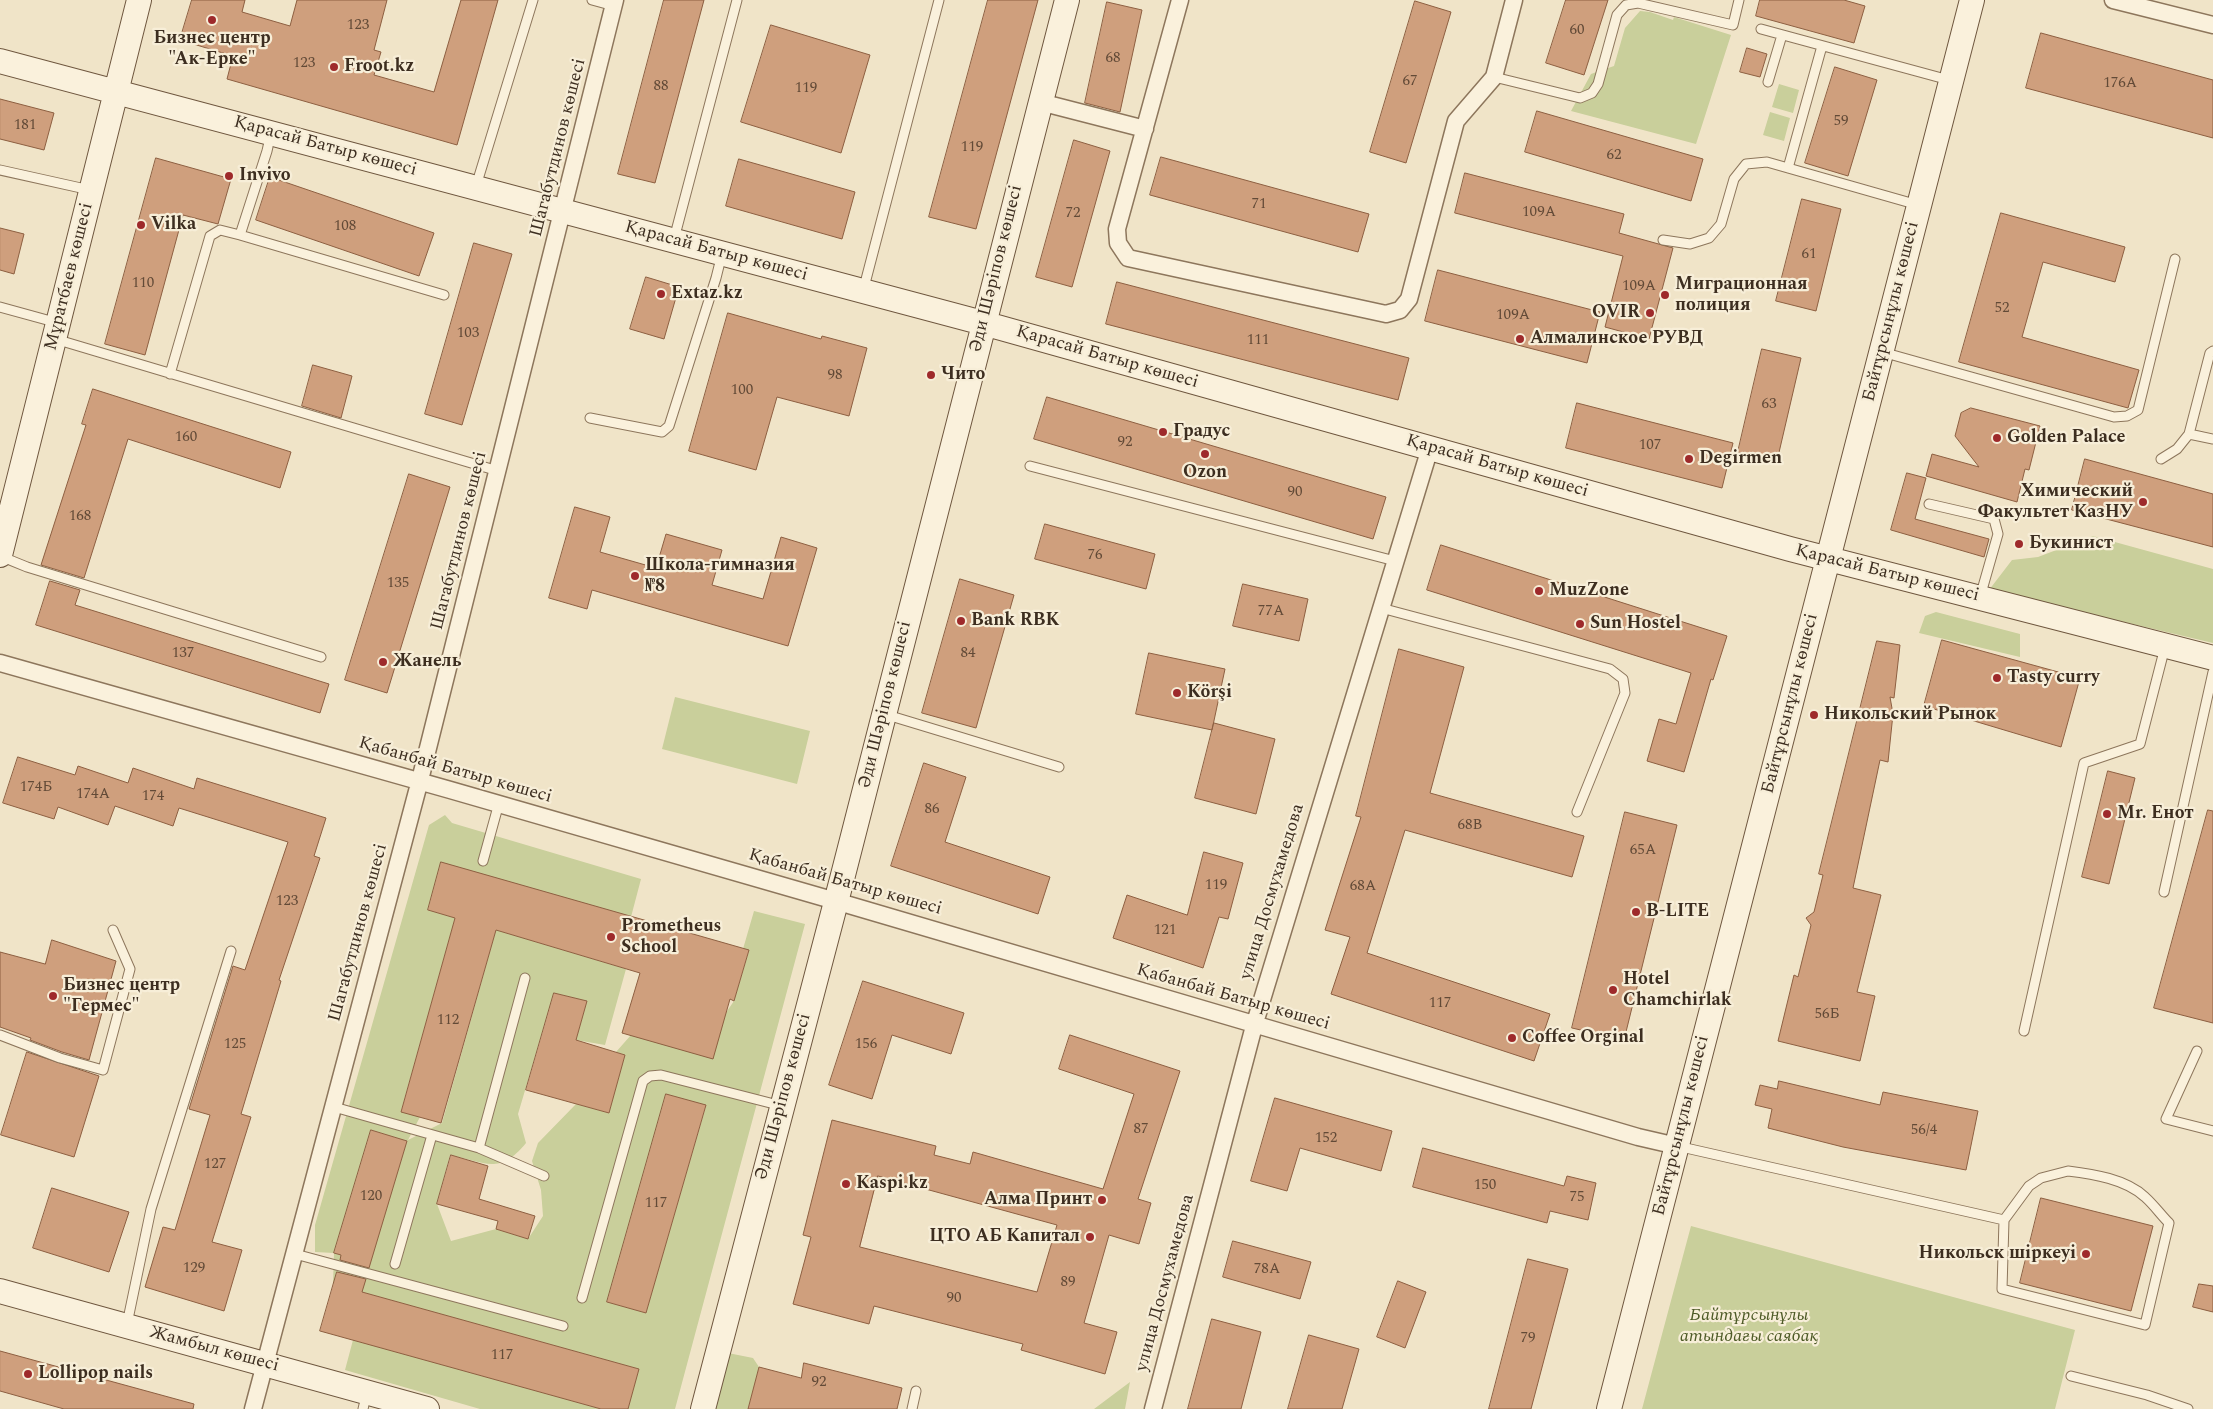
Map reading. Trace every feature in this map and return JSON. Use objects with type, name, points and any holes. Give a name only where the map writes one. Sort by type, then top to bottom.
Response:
[{"type":"street","name":"Мұратбаев көшесі","points":[[0,555],[139,0]]},
{"type":"street","name":"Әди Шәріпов көшесі","points":[[703,1409],[1067,0]]},
{"type":"street","points":[[1180,0],[1117,229],[1118,243],[1128,258],[1386,314],[1400,310],[1409,299],[1456,122],[1494,78],[1514,0]]},
{"type":"street","name":"Байтұрсынұлы көшесі","points":[[1609,1409],[1972,0]]},
{"type":"street","points":[[2113,0],[2213,25]]},
{"type":"street","name":"Шагабутдинов көшесі","points":[[253,1409],[420,780],[615,3]]},
{"type":"street","name":"Қарасай Батыр көшесі","points":[[0,61],[983,323],[1828,559],[2213,658]]},
{"type":"street","points":[[1040,102],[1145,129]]},
{"type":"street","name":"улица Досмухамедова","points":[[1153,1409],[1254,1026],[1430,448]]},
{"type":"street","name":"Қабанбай Батыр көшесі","points":[[0,663],[420,780],[835,900],[1254,1026],[1638,1137],[1677,1146]]},
{"type":"street","name":"Жамбыл көшесі","points":[[0,1291],[266,1364],[365,1401],[427,1409]]},
{"type":"lane","points":[[475,187],[533,0]]},
{"type":"lane","points":[[592,0],[615,3]]},
{"type":"lane","points":[[674,240],[737,0]]},
{"type":"lane","points":[[863,291],[939,0]]},
{"type":"lane","points":[[1494,78],[1580,98],[1592,93],[1598,84],[1617,15],[1626,5],[1638,3],[1733,25],[1739,0]]},
{"type":"lane","points":[[1761,29],[1951,80]]},
{"type":"lane","points":[[1768,82],[1782,35]]},
{"type":"lane","points":[[1788,168],[1822,46]]},
{"type":"lane","points":[[240,235],[271,133]]},
{"type":"lane","points":[[1663,240],[1690,244],[1709,238],[1721,224],[1734,179],[1746,164],[1767,162],[1919,205]]},
{"type":"lane","points":[[0,170],[92,190]]},
{"type":"lane","points":[[170,374],[210,236],[220,230],[444,295]]},
{"type":"lane","points":[[590,418],[662,432],[670,426],[722,253]]},
{"type":"lane","points":[[1881,352],[2114,417],[2127,416],[2138,410],[2175,259]]},
{"type":"lane","points":[[0,307],[56,331],[170,374],[498,471]]},
{"type":"lane","points":[[2161,458],[2177,449],[2189,434],[2210,353],[2213,352]]},
{"type":"lane","points":[[2189,434],[2213,439]]},
{"type":"lane","points":[[1030,466],[1395,561]]},
{"type":"lane","points":[[1929,504],[1994,519],[1998,534],[1980,598]]},
{"type":"lane","points":[[0,555],[37,570],[321,657]]},
{"type":"lane","points":[[1381,608],[1610,669],[1623,679],[1625,693],[1577,812]]},
{"type":"lane","points":[[2024,1030],[2084,763],[2140,744],[2166,645]]},
{"type":"lane","points":[[2164,892],[2213,672]]},
{"type":"lane","points":[[884,714],[1059,767]]},
{"type":"lane","points":[[483,862],[499,803]]},
{"type":"lane","points":[[0,1035],[60,1058],[103,1070],[130,969],[113,930]]},
{"type":"lane","points":[[127,1326],[151,1210],[231,951]]},
{"type":"lane","points":[[479,1148],[525,978]]},
{"type":"lane","points":[[2197,1051],[2166,1119],[2213,1131]]},
{"type":"lane","points":[[582,1298],[643,1081],[650,1076],[661,1074],[782,1106]]},
{"type":"lane","points":[[334,1107],[479,1148],[544,1176]]},
{"type":"lane","points":[[394,1264],[432,1135]]},
{"type":"lane","points":[[1677,1146],[2004,1220]]},
{"type":"lane","points":[[2068,1171],[2093,1174],[2122,1184],[2144,1196],[2169,1223],[2145,1324],[2002,1289],[2004,1220],[2029,1186],[2041,1178],[2068,1171]]},
{"type":"lane","points":[[295,1254],[563,1326]]},
{"type":"lane","points":[[2072,1376],[2147,1395],[2188,1409]]},
{"type":"lane","points":[[912,1409],[916,1391]]},
{"type":"green space","points":[[1640,11],[1650,12],[1673,20],[1674,17],[1731,35],[1696,144],[1571,111],[1591,74],[1614,66],[1625,28]]},
{"type":"green space","points":[[1779,84],[1799,90],[1793,113],[1772,107]]},
{"type":"green space","points":[[1770,112],[1790,118],[1784,141],[1763,135]]},
{"type":"green space","points":[[2093,536],[2213,569],[2213,643],[1989,590],[2012,560],[2038,557]]},
{"type":"green space","points":[[1936,612],[2020,634],[2020,657],[1919,633],[1925,616]]},
{"type":"green space","points":[[675,697],[810,731],[797,784],[662,749]]},
{"type":"green space","points":[[445,815],[452,823],[641,879],[631,917],[441,863],[428,910],[455,918],[401,1111],[420,1117],[408,1140],[442,1123],[496,930],[626,969],[605,1045],[576,1040],[587,1001],[554,993],[518,1114],[526,1143],[508,1160],[499,1163],[482,1163],[450,1155],[437,1204],[451,1241],[496,1229],[528,1239],[543,1216],[541,1190],[532,1161],[538,1143],[576,1104],[609,1113],[625,1055],[616,1052],[631,1035],[725,1014],[734,1001],[749,951],[743,949],[754,911],[805,924],[675,1409],[628,1409],[639,1369],[333,1284],[334,1253],[315,1252],[315,1225],[429,825]],"holes":[[[666,1094],[706,1106],[646,1313],[607,1302]],[[371,1130],[407,1141],[370,1264],[334,1253]]]},
{"type":"green space","name":"Байтұрсынұлы атындағы саябақ","points":[[1691,1226],[2075,1330],[2055,1409],[1642,1409]]},
{"type":"green space","points":[[353,1340],[601,1409],[480,1409],[345,1370]]},
{"type":"green space","points":[[728,1353],[753,1358],[759,1367],[748,1409],[714,1409]]},
{"type":"green space","points":[[1130,1382],[1125,1409],[1094,1409]]},
{"type":"building","points":[[192,0],[245,0],[242,12],[290,26],[297,0],[387,0],[374,50],[381,52],[374,75],[434,92],[461,0],[498,0],[457,145],[227,79],[233,56],[180,40]]},
{"type":"building","points":[[664,0],[704,0],[655,183],[618,174]]},
{"type":"building","points":[[988,0],[1038,0],[976,229],[929,217]]},
{"type":"building","points":[[1566,0],[1608,0],[1584,75],[1546,63]]},
{"type":"building","points":[[1760,0],[1844,0],[1865,6],[1854,43],[1756,16]]},
{"type":"building","points":[[1415,1],[1451,12],[1406,163],[1370,152]]},
{"type":"building","points":[[1107,2],[1142,10],[1120,112],[1085,103]]},
{"type":"building","points":[[771,25],[870,55],[841,153],[741,122]]},
{"type":"building","points":[[2041,33],[2213,80],[2213,138],[2026,88]]},
{"type":"building","points":[[1747,48],[1767,54],[1760,77],[1740,72]]},
{"type":"building","points":[[1835,67],[1877,80],[1848,176],[1805,163]]},
{"type":"building","points":[[0,99],[54,113],[44,150],[0,139]]},
{"type":"building","points":[[1537,111],[1703,159],[1691,201],[1525,152]]},
{"type":"building","points":[[1074,140],[1110,151],[1072,287],[1036,277]]},
{"type":"building","points":[[1161,157],[1369,214],[1358,252],[1150,195]]},
{"type":"building","points":[[156,158],[231,179],[218,224],[183,215],[145,355],[105,344]]},
{"type":"building","points":[[739,159],[855,192],[842,239],[726,206]]},
{"type":"building","points":[[1465,173],[1624,214],[1619,233],[1673,248],[1649,339],[1605,327],[1623,256],[1455,213]]},
{"type":"building","points":[[270,177],[434,233],[419,276],[256,220]]},
{"type":"building","points":[[1802,199],[1841,209],[1816,311],[1776,301]]},
{"type":"building","points":[[2001,213],[2125,247],[2115,282],[2043,262],[2022,337],[2139,370],[2128,408],[1959,362]]},
{"type":"building","points":[[0,228],[24,234],[14,274],[0,270]]},
{"type":"building","points":[[474,243],[512,254],[462,425],[425,414]]},
{"type":"building","points":[[1438,270],[1600,312],[1587,363],[1425,321]]},
{"type":"building","points":[[646,277],[679,287],[664,339],[630,329]]},
{"type":"building","points":[[1117,282],[1409,358],[1398,400],[1106,324]]},
{"type":"building","points":[[728,313],[821,339],[822,336],[867,348],[849,416],[777,397],[756,470],[689,451]]},
{"type":"building","points":[[1762,349],[1801,358],[1777,461],[1738,452]]},
{"type":"building","points":[[313,365],[352,376],[341,418],[302,406]]},
{"type":"building","points":[[93,389],[291,452],[280,488],[128,439],[84,578],[41,565],[86,425],[82,424]]},
{"type":"building","points":[[1047,397],[1386,497],[1373,539],[1034,439]]},
{"type":"building","points":[[1577,403],[1733,443],[1722,488],[1566,448]]},
{"type":"building","points":[[1971,408],[2040,426],[2029,470],[2025,469],[2017,502],[1926,476],[1932,454],[1979,467],[1955,436],[1961,413]]},
{"type":"building","name":"Химический Факультет КазНУ","points":[[2085,459],[2213,494],[2213,547],[2072,510]]},
{"type":"building","points":[[1907,473],[1926,478],[1915,519],[1989,539],[1984,557],[1891,530]]},
{"type":"building","points":[[409,474],[450,487],[387,693],[345,680]]},
{"type":"building","name":"Школа-гимназия №8","points":[[575,507],[610,517],[600,552],[656,568],[666,534],[722,550],[712,585],[763,599],[781,537],[817,548],[788,646],[592,590],[587,609],[549,598]]},
{"type":"building","points":[[1045,524],[1155,554],[1146,589],[1035,559]]},
{"type":"building","points":[[1441,545],[1727,636],[1713,680],[1711,679],[1684,772],[1647,761],[1659,719],[1676,724],[1691,673],[1427,590]]},
{"type":"building","points":[[960,579],[1014,595],[976,728],[922,713]]},
{"type":"building","points":[[50,581],[80,590],[75,605],[329,684],[320,713],[36,625]]},
{"type":"building","points":[[1243,584],[1308,599],[1299,641],[1233,626]]},
{"type":"building","points":[[1942,640],[2080,678],[2061,747],[1924,706]]},
{"type":"building","points":[[1877,641],[1900,645],[1894,698],[1890,697],[1893,714],[1888,762],[1880,760],[1853,888],[1881,895],[1857,992],[1875,996],[1860,1061],[1778,1041],[1794,975],[1798,977],[1811,925],[1806,918],[1814,912],[1823,875],[1819,874]]},
{"type":"building","points":[[1399,649],[1464,667],[1430,793],[1584,836],[1572,877],[1405,830],[1367,953],[1550,1014],[1534,1061],[1331,994],[1350,937],[1325,930],[1361,817],[1356,816]]},
{"type":"building","points":[[1149,653],[1225,669],[1212,730],[1136,714]]},
{"type":"building","points":[[1214,723],[1275,739],[1256,814],[1195,798]]},
{"type":"building","points":[[18,757],[75,775],[78,766],[128,783],[133,768],[194,789],[197,778],[326,818],[314,856],[320,858],[279,980],[281,981],[241,1114],[251,1117],[212,1242],[242,1250],[224,1311],[145,1287],[163,1227],[175,1230],[210,1115],[189,1109],[233,966],[245,970],[288,842],[179,808],[173,826],[115,806],[108,825],[58,807],[54,819],[3,803]]},
{"type":"building","points":[[924,763],[966,777],[945,842],[1050,877],[1038,914],[891,866]]},
{"type":"building","points":[[2108,771],[2135,778],[2109,884],[2082,877]]},
{"type":"building","points":[[2208,810],[2213,811],[2213,1023],[2154,1008]]},
{"type":"building","points":[[1625,812],[1677,825],[1624,1040],[1572,1028]]},
{"type":"building","points":[[1204,852],[1243,863],[1228,919],[1219,917],[1203,968],[1113,938],[1127,895],[1187,915]]},
{"type":"building","points":[[441,862],[749,950],[734,1001],[730,999],[713,1059],[622,1033],[640,973],[496,930],[441,1123],[401,1112],[455,918],[428,910]]},
{"type":"building","name":"Бизнес центр \"Гермес\"","points":[[52,940],[116,961],[89,1060],[62,1052],[0,1027],[0,952],[45,964]]},
{"type":"building","points":[[863,981],[964,1013],[951,1054],[892,1035],[872,1099],[829,1085]]},
{"type":"building","points":[[554,993],[587,1001],[576,1040],[625,1055],[609,1113],[526,1090]]},
{"type":"building","points":[[1070,1035],[1180,1071],[1138,1199],[1151,1203],[1139,1244],[1109,1235],[1084,1323],[1117,1332],[1105,1374],[1021,1350],[1023,1344],[874,1306],[869,1324],[793,1304],[811,1237],[803,1235],[832,1120],[936,1146],[934,1155],[970,1164],[973,1152],[1103,1189],[1134,1094],[1059,1069]],"holes":[[[878,1176],[1057,1225],[1037,1292],[860,1247]]]},
{"type":"building","points":[[27,1052],[99,1076],[74,1157],[1,1135]]},
{"type":"building","points":[[1779,1081],[1880,1105],[1883,1092],[1978,1111],[1966,1170],[1843,1147],[1768,1128],[1772,1109],[1755,1105],[1760,1085],[1777,1089]]},
{"type":"building","points":[[666,1094],[706,1105],[646,1313],[607,1302]]},
{"type":"building","points":[[1275,1098],[1392,1131],[1381,1171],[1300,1148],[1287,1191],[1251,1181]]},
{"type":"building","points":[[371,1130],[407,1141],[369,1268],[340,1260],[341,1255],[334,1253]]},
{"type":"building","points":[[1423,1148],[1564,1186],[1567,1176],[1596,1183],[1588,1220],[1550,1211],[1547,1223],[1413,1187]]},
{"type":"building","points":[[451,1155],[488,1166],[479,1199],[535,1216],[528,1239],[496,1229],[498,1221],[437,1204]]},
{"type":"building","points":[[52,1188],[129,1212],[109,1272],[33,1248]]},
{"type":"building","name":"Никольск шіркеуі","points":[[2041,1198],[2153,1226],[2131,1311],[2020,1283]]},
{"type":"building","points":[[1233,1241],[1311,1262],[1300,1299],[1223,1277]]},
{"type":"building","points":[[1528,1259],[1568,1269],[1531,1409],[1489,1409]]},
{"type":"building","points":[[337,1272],[366,1279],[362,1292],[639,1369],[628,1409],[601,1409],[320,1331]]},
{"type":"building","points":[[1398,1281],[1426,1292],[1405,1348],[1377,1337]]},
{"type":"building","points":[[2199,1284],[2213,1286],[2213,1312],[2193,1307]]},
{"type":"building","points":[[1212,1319],[1261,1332],[1241,1409],[1188,1409]]},
{"type":"building","points":[[1309,1335],[1359,1349],[1342,1409],[1288,1409]]},
{"type":"building","points":[[0,1351],[194,1404],[193,1409],[64,1409],[0,1391]]},
{"type":"building","points":[[804,1363],[902,1388],[897,1409],[748,1409],[759,1367],[801,1378]]},
{"type":"place","name":"Бизнес центр \"Ак-Ерке\"","points":[[212,20]]},
{"type":"place","name":"Froot.kz","points":[[334,67]]},
{"type":"place","name":"Invivo","points":[[229,176]]},
{"type":"place","name":"Vilka","points":[[141,225]]},
{"type":"place","name":"Extaz.kz","points":[[661,294]]},
{"type":"place","name":"Миграционная полиция","points":[[1665,295]]},
{"type":"place","name":"OVIR","points":[[1650,313]]},
{"type":"place","name":"Алмалинское РУВД","points":[[1520,339]]},
{"type":"place","name":"Чито","points":[[931,375]]},
{"type":"place","name":"Градус","points":[[1163,432]]},
{"type":"place","name":"Golden Palace","points":[[1997,438]]},
{"type":"place","name":"Ozon","points":[[1205,454]]},
{"type":"place","name":"Degirmen","points":[[1689,459]]},
{"type":"place","name":"Химический Факультет КазНУ","points":[[2143,502]]},
{"type":"place","name":"Букинист","points":[[2019,544]]},
{"type":"place","name":"Школа-гимназия №8","points":[[635,576]]},
{"type":"place","name":"MuzZone","points":[[1539,591]]},
{"type":"place","name":"Bank RBK","points":[[961,621]]},
{"type":"place","name":"Sun Hostel","points":[[1580,624]]},
{"type":"place","name":"Жанель","points":[[383,662]]},
{"type":"place","name":"Tasty curry","points":[[1997,678]]},
{"type":"place","name":"Körşi","points":[[1177,693]]},
{"type":"place","name":"Никольский Рынок","points":[[1814,715]]},
{"type":"place","name":"Mr. Енот","points":[[2107,814]]},
{"type":"place","name":"B-LITE","points":[[1636,912]]},
{"type":"place","name":"Prometheus School","points":[[611,937]]},
{"type":"place","name":"Hotel Chamchirlak","points":[[1613,990]]},
{"type":"place","name":"Бизнес центр \"Гермес\"","points":[[53,996]]},
{"type":"place","name":"Coffee Orginal","points":[[1512,1038]]},
{"type":"place","name":"Kaspi.kz","points":[[846,1184]]},
{"type":"place","name":"Алма Принт","points":[[1102,1200]]},
{"type":"place","name":"ЦТО АБ Капитал","points":[[1090,1237]]},
{"type":"place","name":"Никольск шіркеуі","points":[[2086,1254]]},
{"type":"place","name":"Lollipop nails","points":[[28,1374]]}]
